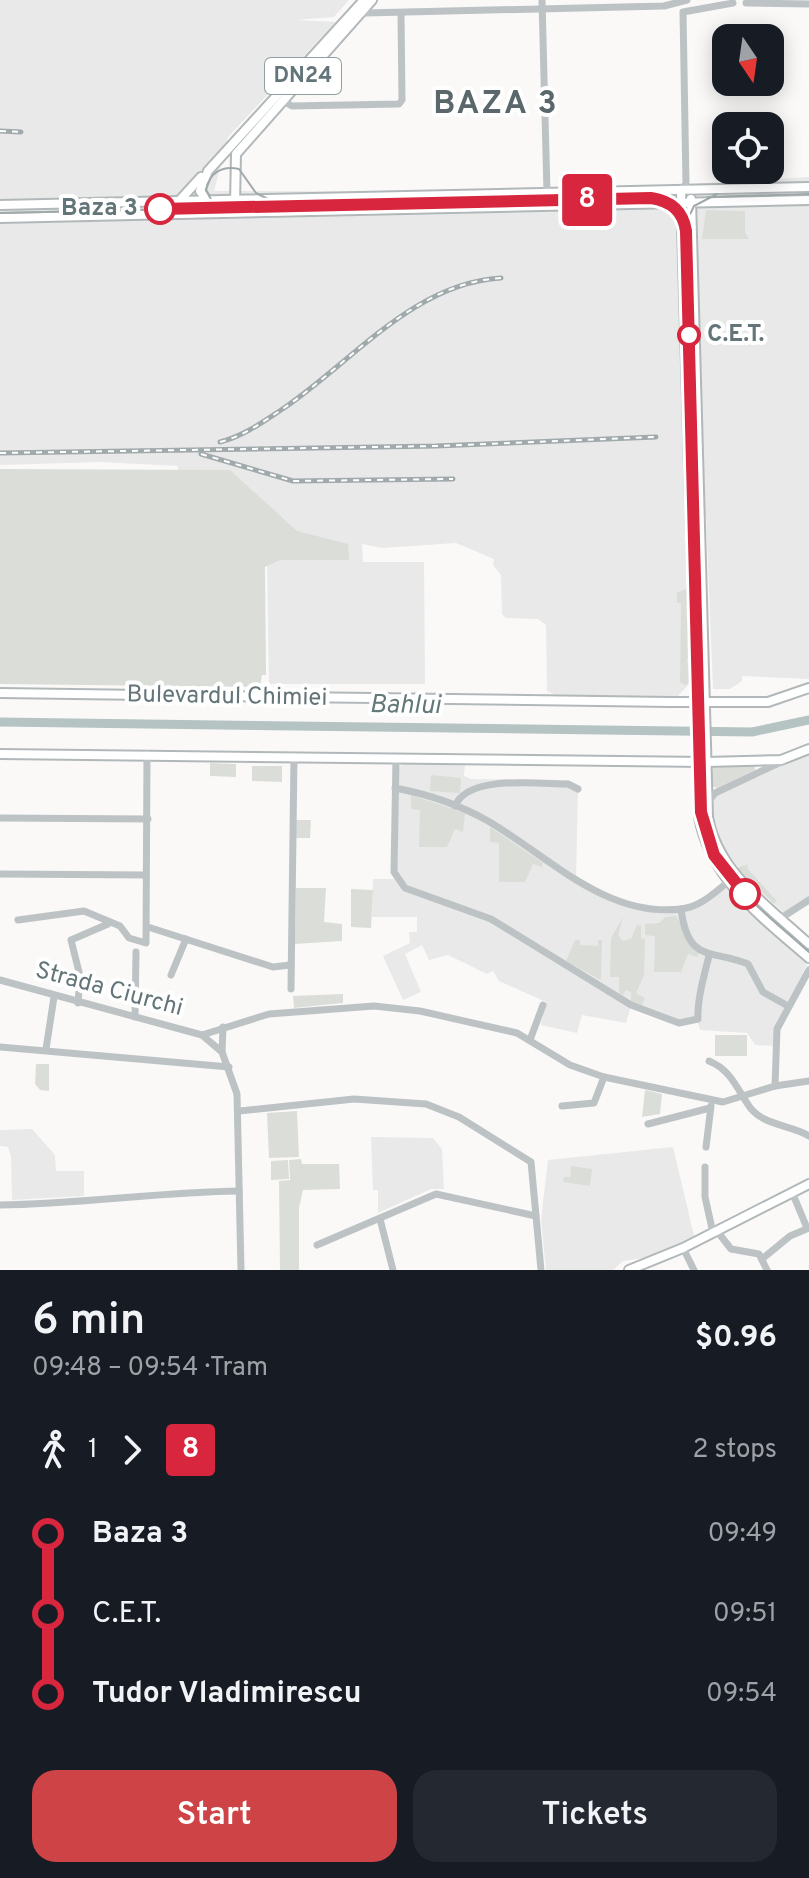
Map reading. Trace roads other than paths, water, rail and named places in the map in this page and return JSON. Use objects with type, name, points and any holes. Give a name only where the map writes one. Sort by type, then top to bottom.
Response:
[{"type":"main road","name":"DN24","points":[[180,200],[278,99],[361,6],[372,0]]},
{"type":"main road","name":"DN24","points":[[237,200],[236,154],[278,99]]},
{"type":"main road","points":[[208,171],[200,187],[204,200],[222,213]]},
{"type":"main road","points":[[0,205],[809,187]]},
{"type":"main road","points":[[686,188],[700,714],[700,751],[696,762],[703,837],[732,878],[809,958]]},
{"type":"main road","points":[[222,213],[237,200]]},
{"type":"main road","points":[[0,218],[809,200]]},
{"type":"main road","points":[[687,227],[703,207],[719,202]]},
{"type":"main road","points":[[659,203],[675,213],[687,227]]},
{"type":"main road","name":"Bulevardul Chimiei","points":[[0,693],[768,702],[809,688]]},
{"type":"main road","points":[[0,754],[696,762],[768,761],[809,749]]},
{"type":"main road","points":[[696,762],[718,849],[732,878],[809,944]]},
{"type":"main road","points":[[629,1270],[683,1248],[809,1184]]},
{"type":"street","points":[[361,6],[401,13],[542,4],[664,6],[687,0]]},
{"type":"street","points":[[686,188],[683,12],[734,1],[740,9],[746,1],[809,4]]},
{"type":"street","points":[[542,4],[547,193]]},
{"type":"street","points":[[278,99],[292,106],[401,102],[401,13]]},
{"type":"street","points":[[18,920],[84,911],[108,924],[120,926],[129,938],[146,943],[147,754]]},
{"type":"street","points":[[707,804],[715,793],[796,755]]},
{"type":"street","points":[[291,989],[294,756]]},
{"type":"street","points":[[396,758],[394,872],[401,884],[419,894],[491,919],[622,1000],[679,1023],[698,1019],[697,996],[704,990],[709,956]]},
{"type":"street","points":[[455,806],[459,797],[484,784],[568,784],[578,789]]},
{"type":"street","points":[[395,788],[455,806],[490,823],[565,873],[632,907],[681,909],[707,899],[732,878]]},
{"type":"street","points":[[0,818],[148,819]]},
{"type":"street","points":[[0,874],[146,875]]},
{"type":"street","points":[[781,918],[809,900]]},
{"type":"street","points":[[681,909],[687,936],[709,956],[748,964],[763,992],[788,1006]]},
{"type":"street","points":[[78,1003],[80,976],[71,940],[108,924]]},
{"type":"street","points":[[148,927],[273,967],[290,965]]},
{"type":"street","points":[[171,975],[186,939]]},
{"type":"street","points":[[135,1017],[136,952]]},
{"type":"street","points":[[775,1086],[775,1041],[788,1006],[809,970]]},
{"type":"street","name":"Strada Ciurchi","points":[[0,980],[202,1035],[269,1014],[395,1007],[472,1021],[530,1040],[570,1065],[604,1077],[711,1104],[745,1100],[775,1086],[809,1081]]},
{"type":"street","points":[[46,1049],[54,997]]},
{"type":"street","points":[[530,1040],[543,1005]]},
{"type":"street","points":[[222,1052],[223,1027]]},
{"type":"street","points":[[202,1035],[222,1052],[229,1067],[239,1111],[241,1270]]},
{"type":"street","points":[[0,1047],[229,1067]]},
{"type":"street","points":[[709,1061],[724,1069],[762,1119],[809,1136]]},
{"type":"street","points":[[562,1106],[594,1103],[604,1077]]},
{"type":"street","points":[[239,1111],[354,1099],[412,1102],[445,1110],[529,1158],[534,1173],[541,1270]]},
{"type":"street","points":[[648,1124],[711,1104],[706,1147]]},
{"type":"street","points":[[705,1167],[705,1197],[715,1232],[731,1249],[759,1254],[767,1270]]},
{"type":"street","points":[[0,1205],[62,1205],[120,1195],[239,1191]]},
{"type":"street","points":[[762,1259],[790,1236],[808,1228],[792,1192]]},
{"type":"street","points":[[317,1245],[436,1194],[506,1212],[536,1216]]},
{"type":"street","points":[[380,1219],[393,1270]]},
{"type":"street","points":[[683,1248],[694,1270]]},
{"type":"waterway","name":"Bahlui","points":[[0,722],[752,732],[809,720]]},
{"type":"tram line","points":[[225,207],[213,203],[206,190],[213,175],[227,168],[239,169],[256,193],[278,204]]},
{"type":"tram line","points":[[717,194],[694,206],[686,223],[701,812],[715,855],[728,873],[758,907],[809,952]]},
{"type":"tram line","points":[[708,197],[809,194]]},
{"type":"tram line","points":[[654,195],[678,205],[688,226]]},
{"type":"tram line","name":"8","points":[[160,209],[651,198],[664,200],[678,210],[686,231],[701,812],[714,855],[725,873],[745,894]]},
{"type":"tram line","points":[[0,213],[664,198]]},
{"type":"railway","points":[[0,131],[21,132]]},
{"type":"railway","points":[[220,442],[246,432],[284,408],[412,309],[470,283],[501,278]]},
{"type":"railway","points":[[0,453],[436,446],[656,437]]},
{"type":"railway","points":[[201,454],[293,481],[453,479]]},
{"type":"place","name":"Baza 3","points":[[160,209]]},
{"type":"place","name":"C.E.T.","points":[[689,335]]},
{"type":"district","name":"BAZA 3","points":[[496,105]]}]
